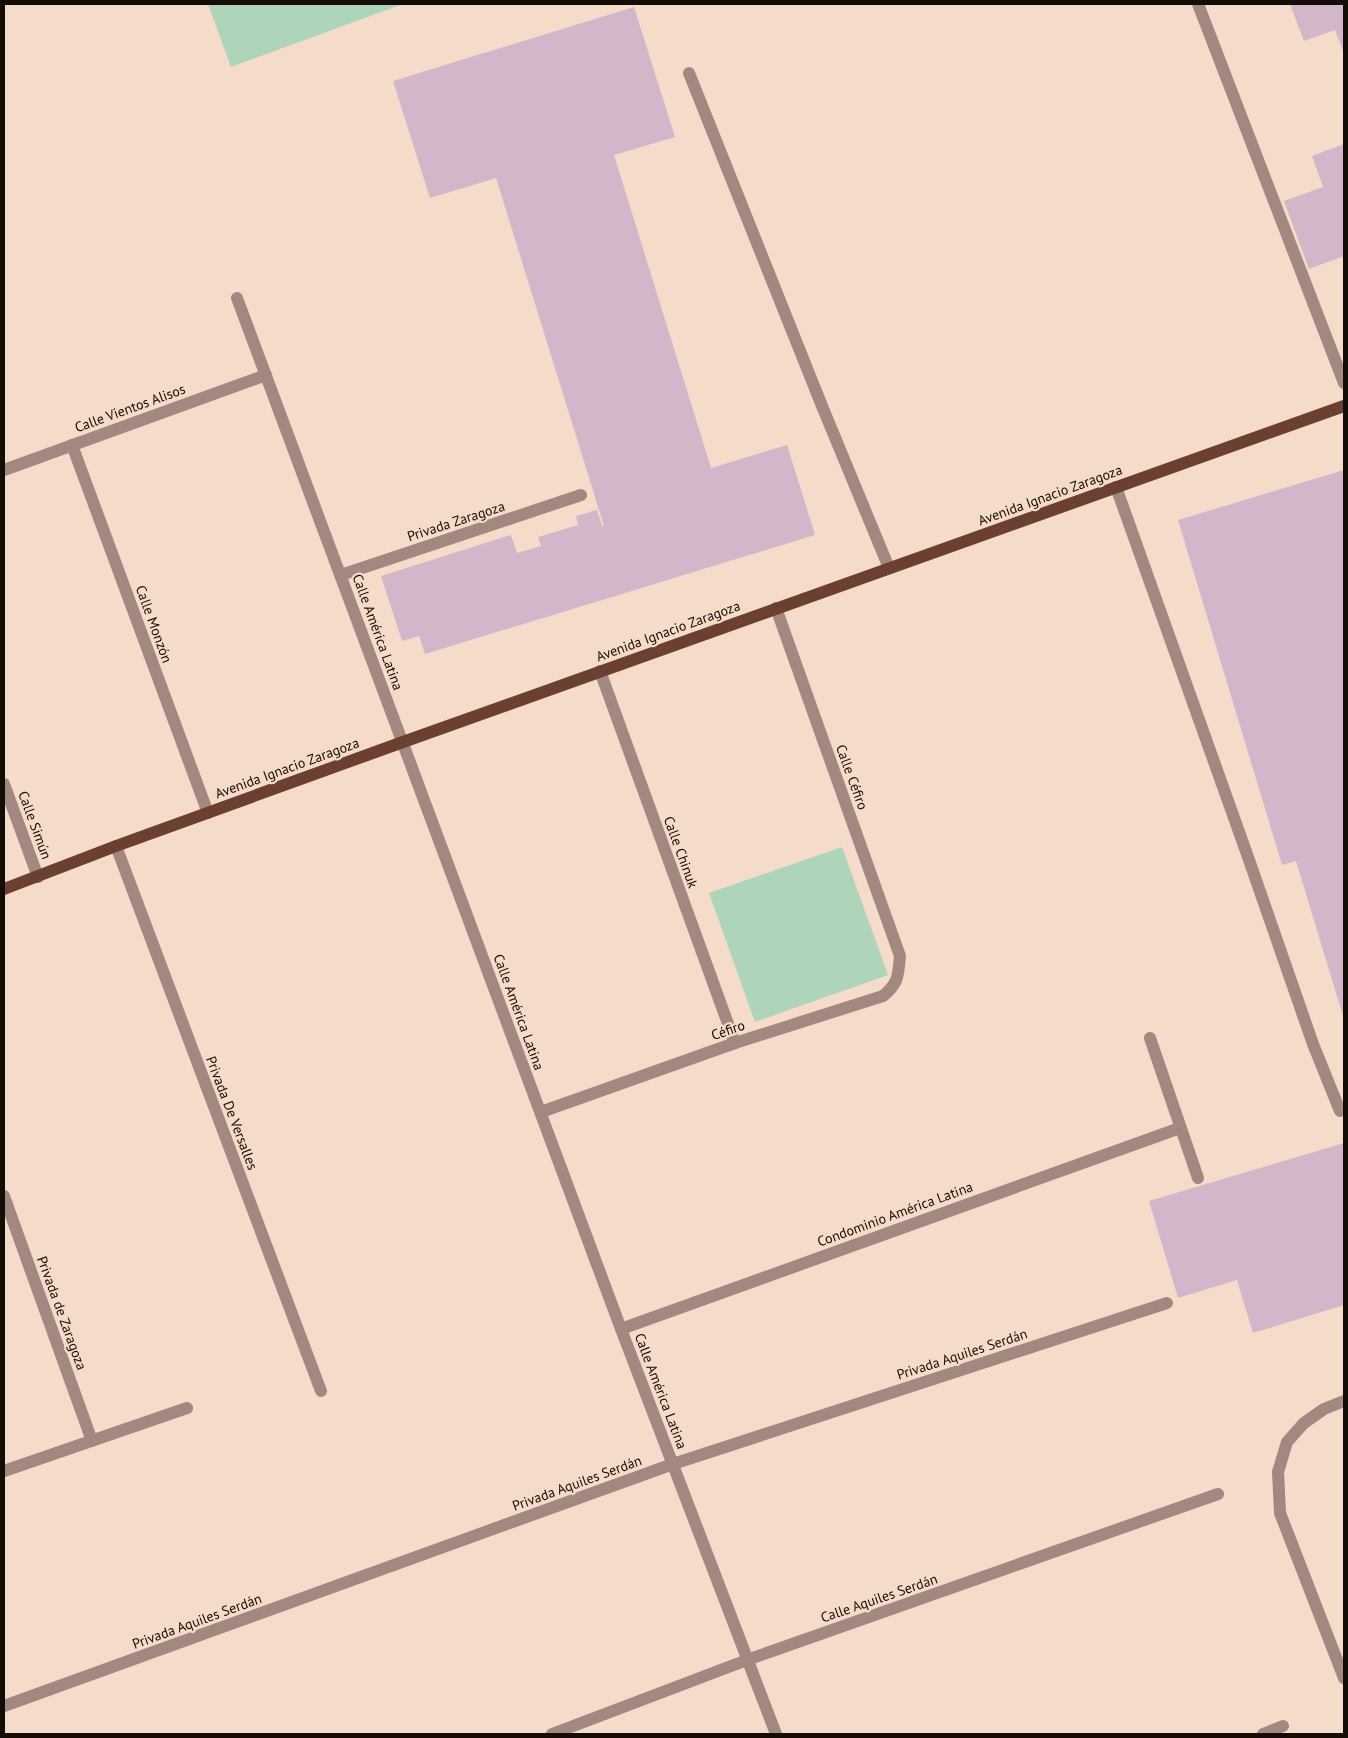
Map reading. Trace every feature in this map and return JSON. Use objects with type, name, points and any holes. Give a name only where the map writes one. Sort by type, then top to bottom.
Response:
[{"type":"main road","name":"Avenida Ignacio Zaragoza","points":[[4,889],[116,846],[403,742],[1344,406]]},
{"type":"street","points":[[1198,4],[1344,383]]},
{"type":"street","points":[[689,73],[889,568]]},
{"type":"street","name":"Calle América Latina","points":[[237,298],[621,1329],[776,1734]]},
{"type":"street","name":"Calle Vientos Alisos","points":[[4,470],[266,375]]},
{"type":"street","name":"Calle Monzón","points":[[72,445],[208,813]]},
{"type":"street","points":[[1116,487],[1313,1044],[1340,1111]]},
{"type":"street","name":"Privada Zaragoza","points":[[341,575],[581,495]]},
{"type":"street","name":"Calle Céfiro","points":[[776,608],[900,956]]},
{"type":"street","name":"Calle Chinuk","points":[[600,671],[735,1044]]},
{"type":"street","name":"Calle Simún","points":[[4,784],[38,877]]},
{"type":"street","name":"Privada De Versalles","points":[[116,846],[321,1391]]},
{"type":"street","name":"Céfiro","points":[[540,1112],[735,1044],[883,996],[898,980],[900,956]]},
{"type":"street","points":[[1150,1038],[1198,1178]]},
{"type":"street","name":"Condominio América Latina","points":[[621,1329],[1180,1128]]},
{"type":"street","name":"Privada de Zaragoza","points":[[4,1196],[92,1441]]},
{"type":"street","name":"Privada Aquiles Serdán","points":[[4,1706],[673,1464],[1167,1303]]},
{"type":"street","points":[[1344,1402],[1324,1409],[1304,1423],[1287,1442],[1278,1472],[1280,1513],[1344,1678]]},
{"type":"street","points":[[4,1471],[188,1408]]},
{"type":"street","name":"Calle Aquiles Serdán","points":[[552,1734],[747,1660],[1218,1494]]},
{"type":"street","points":[[1263,1734],[1283,1726]]},
{"type":"green space","points":[[208,4],[403,4],[231,67]]},
{"type":"green space","points":[[842,847],[888,975],[755,1022],[709,893]]},
{"type":"building","points":[[1290,4],[1344,4],[1344,53],[1335,30],[1304,41]]},
{"type":"building","points":[[634,7],[675,137],[614,155],[711,468],[787,445],[815,535],[425,654],[419,636],[402,641],[381,576],[511,535],[517,553],[541,546],[538,537],[578,525],[576,516],[597,510],[602,526],[604,526],[496,178],[430,198],[393,81]]},
{"type":"building","points":[[1344,144],[1344,256],[1309,269],[1284,201],[1323,187],[1312,156]]},
{"type":"building","points":[[1344,470],[1344,1019],[1296,861],[1282,865],[1178,520]]},
{"type":"building","points":[[1344,1143],[1344,1305],[1253,1333],[1237,1280],[1178,1298],[1149,1201]]}]
